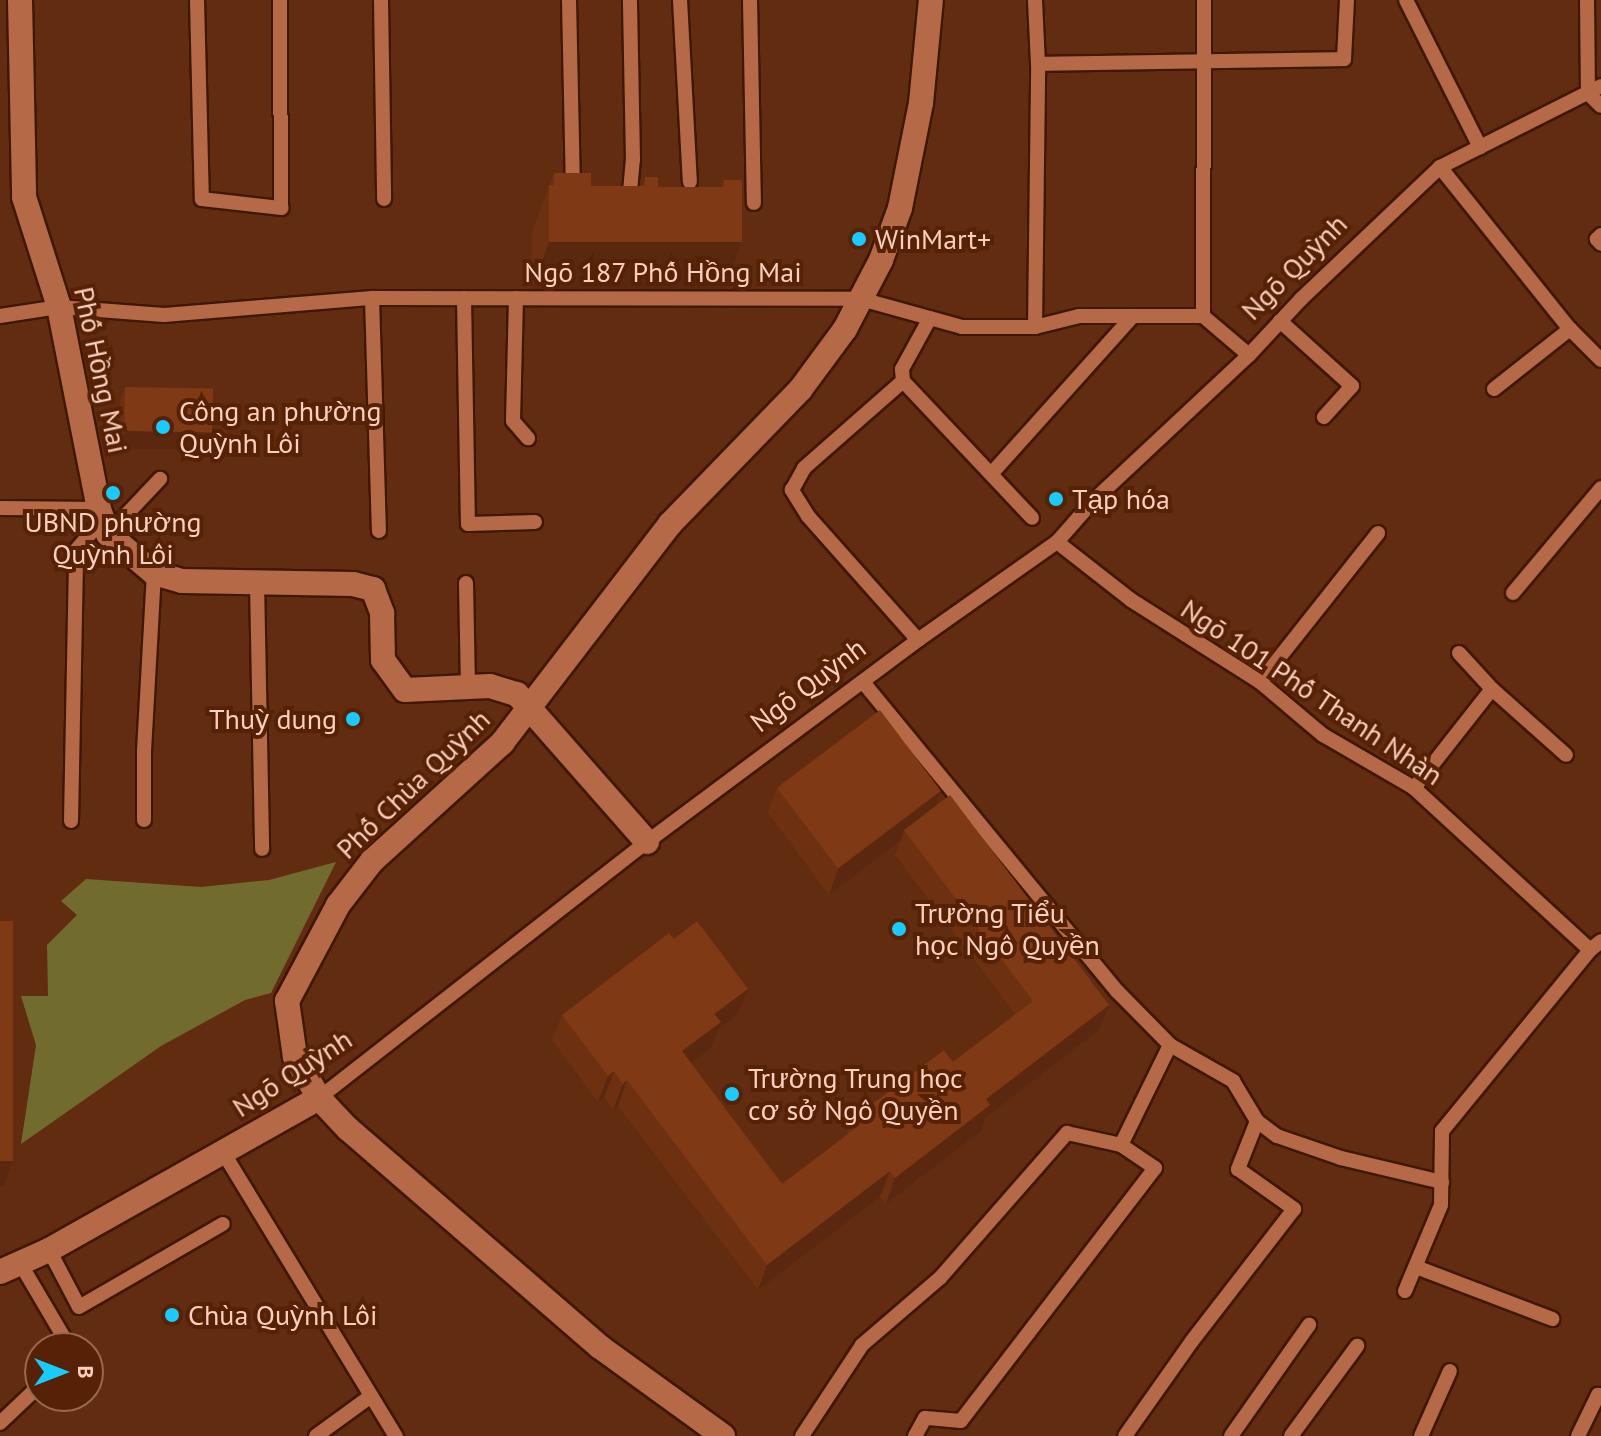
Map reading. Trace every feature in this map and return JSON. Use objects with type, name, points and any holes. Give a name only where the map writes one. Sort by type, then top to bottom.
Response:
[{"type":"street","name":"Phố Hồng Mai","points":[[20,0],[24,197],[59,307],[103,521]]},
{"type":"street","name":"Phố Chùa Quỳnh","points":[[723,1436],[600,1347],[348,1129],[319,1098],[295,1057],[287,1001],[312,947],[338,905],[372,861],[502,743],[670,524],[800,390],[845,329],[881,260],[900,208],[921,103],[931,0]]},
{"type":"street","points":[[103,521],[154,573],[182,581],[353,584],[373,589],[382,613],[383,660],[405,690],[490,686],[517,694],[647,842]]},
{"type":"street","name":"Ngõ Quỳnh","points":[[10,1268],[49,1250],[319,1098]]},
{"type":"lane","points":[[197,0],[202,199],[281,208],[280,0]]},
{"type":"lane","points":[[381,0],[384,199]]},
{"type":"lane","points":[[569,0],[573,196]]},
{"type":"lane","points":[[630,0],[633,160],[630,192]]},
{"type":"lane","points":[[680,0],[690,182]]},
{"type":"lane","points":[[750,0],[754,203]]},
{"type":"lane","points":[[1035,0],[1038,64],[1035,327]]},
{"type":"lane","points":[[1204,0],[1203,316],[1249,355]]},
{"type":"lane","points":[[1038,64],[1344,59],[1347,0]]},
{"type":"lane","points":[[1406,0],[1480,147]]},
{"type":"lane","points":[[1587,0],[1594,89],[1601,106]]},
{"type":"lane","name":"Ngõ Quỳnh","points":[[319,1098],[647,842],[918,640],[1057,542],[1093,501],[1249,355],[1280,321],[1440,167],[1594,89]]},
{"type":"lane","points":[[1440,167],[1570,329],[1601,360]]},
{"type":"lane","points":[[1601,235],[1597,239],[1601,244]]},
{"type":"lane","name":"Ngõ 187 Phố Hồng Mai","points":[[0,316],[59,307],[164,315],[372,298],[861,299],[962,327],[1035,327],[1079,316],[1203,316]]},
{"type":"lane","points":[[372,298],[379,531]]},
{"type":"lane","points":[[464,298],[468,524],[535,522]]},
{"type":"lane","points":[[516,298],[513,421],[528,438]]},
{"type":"lane","points":[[992,473],[1133,316]]},
{"type":"lane","points":[[930,318],[902,369],[903,381],[1032,518]]},
{"type":"lane","points":[[1280,321],[1352,386],[1324,417]]},
{"type":"lane","points":[[1494,389],[1570,329]]},
{"type":"lane","points":[[903,381],[804,468],[792,490],[808,516],[918,640]]},
{"type":"lane","points":[[71,821],[76,550],[103,521],[160,479]]},
{"type":"lane","points":[[1513,593],[1601,488]]},
{"type":"lane","points":[[0,508],[103,521]]},
{"type":"lane","points":[[1260,682],[1378,533]]},
{"type":"lane","name":"Ngõ 101 Phố Thanh Nhàn","points":[[1057,542],[1131,600],[1260,682],[1323,735],[1414,788],[1595,945]]},
{"type":"lane","points":[[144,820],[144,751],[154,573]]},
{"type":"lane","points":[[257,582],[262,849]]},
{"type":"lane","points":[[466,583],[468,687]]},
{"type":"lane","points":[[1459,653],[1492,689],[1566,755]]},
{"type":"lane","points":[[863,682],[1117,991],[1170,1045],[1233,1081],[1257,1121],[1277,1136],[1341,1158],[1442,1182]]},
{"type":"lane","points":[[1414,788],[1492,689]]},
{"type":"lane","points":[[1405,1291],[1441,1205],[1442,1131],[1595,945]]},
{"type":"lane","points":[[1121,1145],[1170,1045]]},
{"type":"lane","points":[[1125,1436],[1192,1341],[1294,1209],[1238,1169],[1257,1121]]},
{"type":"lane","points":[[802,1436],[862,1345],[940,1278],[1067,1133],[1121,1145],[1155,1168],[961,1421],[925,1418],[915,1436]]},
{"type":"lane","points":[[223,1152],[396,1436]]},
{"type":"lane","points":[[49,1250],[79,1307],[223,1224]]},
{"type":"lane","points":[[1416,1267],[1552,1319]]},
{"type":"lane","points":[[10,1268],[58,1332]]},
{"type":"lane","points":[[1231,1436],[1309,1325]]},
{"type":"lane","points":[[1291,1436],[1357,1346]]},
{"type":"lane","points":[[1421,1436],[1450,1371]]},
{"type":"lane","points":[[1578,1436],[1598,1395],[1601,1396]]},
{"type":"lane","points":[[316,1436],[371,1396]]},
{"type":"lane","points":[[0,1423],[24,1400]]},
{"type":"shaded area","points":[[336,862],[271,993],[245,1000],[161,1046],[21,1144],[36,1045],[21,996],[48,996],[47,945],[77,915],[61,901],[86,879],[201,887],[269,880]]},
{"type":"building","points":[[554,173],[591,173],[591,186],[645,186],[645,177],[658,177],[658,187],[724,187],[724,180],[742,180],[742,242],[549,242],[549,185],[554,185]]},
{"type":"building","points":[[125,387],[213,389],[212,433],[124,431]]},
{"type":"building","points":[[880,710],[941,791],[838,868],[777,788]]},
{"type":"building","points":[[950,795],[1109,1005],[986,1099],[990,1105],[895,1178],[890,1171],[767,1265],[627,1080],[623,1084],[614,1071],[608,1076],[562,1015],[669,933],[674,939],[697,921],[748,989],[714,1014],[721,1022],[682,1051],[782,1184],[857,1127],[851,1120],[944,1050],[953,1062],[1033,1001],[904,830]]},
{"type":"building","points":[[0,921],[13,921],[13,1161],[0,1161]]},
{"type":"place","name":"WinMart+","points":[[859,239]]},
{"type":"place","name":"Công an phường Quỳnh Lôi","points":[[163,427]]},
{"type":"place","name":"UBND phường Quỳnh Lôi","points":[[113,493]]},
{"type":"place","name":"Tạp hóa","points":[[1056,499]]},
{"type":"place","name":"Thuỳ dung","points":[[353,719]]},
{"type":"place","name":"Trường Tiểu học Ngô Quyền","points":[[899,929]]},
{"type":"place","name":"Trường Trung học cơ sở Ngô Quyền","points":[[732,1094]]},
{"type":"place","name":"Chùa Quỳnh Lôi","points":[[172,1315]]}]
